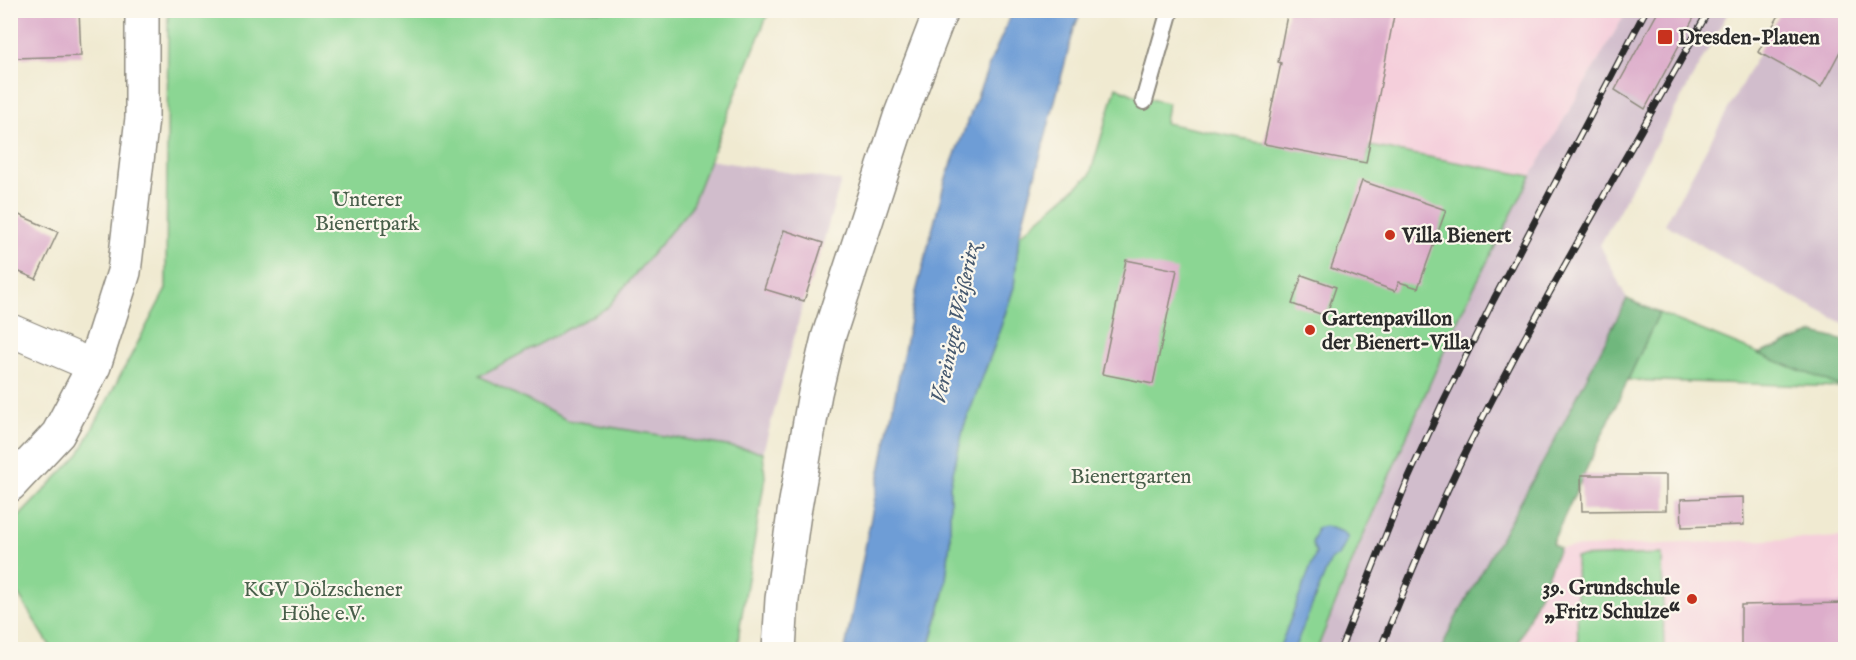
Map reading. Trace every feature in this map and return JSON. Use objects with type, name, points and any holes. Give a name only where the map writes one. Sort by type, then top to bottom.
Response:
[{"type":"main road","points":[[10,485],[58,434],[94,366],[124,272],[142,118],[142,10]]},
{"type":"main road","points":[[779,650],[782,599],[794,513],[815,393],[828,338],[900,117],[941,10]]},
{"type":"street","points":[[10,330],[94,366]]},
{"type":"lane","points":[[1144,101],[1170,10]]},
{"type":"shaded area","points":[[1394,11],[1627,11],[1531,176],[1370,146]]},
{"type":"shaded area","points":[[1627,11],[1729,11],[1600,245],[1627,299],[1547,455],[1452,625],[1441,649],[1317,650],[1362,538],[1460,315],[1531,176]]},
{"type":"shaded area","points":[[1782,11],[1845,11],[1845,324],[1754,276],[1665,224]]},
{"type":"shaded area","points":[[710,160],[841,181],[804,301],[763,452],[567,420],[478,376],[607,308],[691,207]]},
{"type":"shaded area","name":"39. Grundschule „Fritz Schulze“","points":[[1845,537],[1845,649],[1516,650],[1559,548]]},
{"type":"green space","name":"Unterer Bienertpark","points":[[168,11],[769,11],[691,207],[607,308],[479,376],[567,420],[763,452],[765,478],[738,649],[52,649],[11,583],[11,525],[79,454],[166,289]]},
{"type":"green space","name":"Bienertgarten","points":[[1116,87],[1136,96],[1168,103],[1165,123],[1365,163],[1370,146],[1531,176],[1460,315],[1362,538],[1317,649],[929,650],[945,589],[950,541],[950,485],[964,426],[1014,287],[1019,236],[1090,175]]},
{"type":"green space","points":[[1627,299],[1659,313],[1552,543],[1559,548],[1516,649],[1441,650],[1452,625],[1547,455]]},
{"type":"green space","points":[[1659,313],[1842,387],[1628,380]]},
{"type":"green space","points":[[1814,333],[1845,341],[1845,388],[1758,354]]},
{"type":"green space","points":[[1662,554],[1664,649],[1578,649],[1576,557]]},
{"type":"water","name":"Vereinigte Weißeritz","points":[[1013,11],[1081,11],[1074,29],[1019,236],[1014,287],[964,426],[950,485],[950,541],[945,589],[929,649],[845,649],[914,300],[945,181],[991,60]]},
{"type":"water","points":[[1325,526],[1343,532],[1348,538],[1339,556],[1331,559],[1294,649],[1279,649],[1316,553],[1312,543],[1317,528]]},
{"type":"building","points":[[12,10],[79,10],[81,56],[14,58]]},
{"type":"building","points":[[1288,10],[1395,10],[1366,163],[1264,144],[1281,63],[1278,62]]},
{"type":"building","points":[[1659,10],[1698,10],[1645,109],[1615,90]]},
{"type":"building","points":[[1782,10],[1845,10],[1845,42],[1821,87],[1758,52]]},
{"type":"building","name":"Villa Bienert","points":[[1362,181],[1446,210],[1418,288],[1399,282],[1395,291],[1331,268]]},
{"type":"building","points":[[10,211],[58,232],[36,279],[10,268]]},
{"type":"building","points":[[784,230],[823,243],[804,301],[764,289]]},
{"type":"building","points":[[1126,260],[1177,270],[1153,384],[1102,374]]},
{"type":"building","points":[[1302,275],[1336,287],[1326,316],[1292,304]]},
{"type":"building","points":[[1581,475],[1666,475],[1666,510],[1582,511]]},
{"type":"building","points":[[1743,497],[1744,525],[1682,527],[1681,499]]},
{"type":"building","points":[[1845,603],[1845,650],[1741,650],[1741,605]]},
{"type":"railway","points":[[1340,650],[1408,479],[1442,404],[1494,299],[1646,10]]},
{"type":"railway","points":[[1380,650],[1452,480],[1506,372],[1709,10]]},
{"type":"place","name":"Dresden-Plauen","points":[[1665,37]]},
{"type":"place","name":"Villa Bienert","points":[[1390,235]]},
{"type":"place","name":"Gartenpavillon der Bienert-Villa","points":[[1310,330]]},
{"type":"place","name":"39. Grundschule „Fritz Schulze“","points":[[1692,599]]},
{"type":"park label","name":"KGV Dölzschener Höhe e.V.","points":[[323,601]]}]
